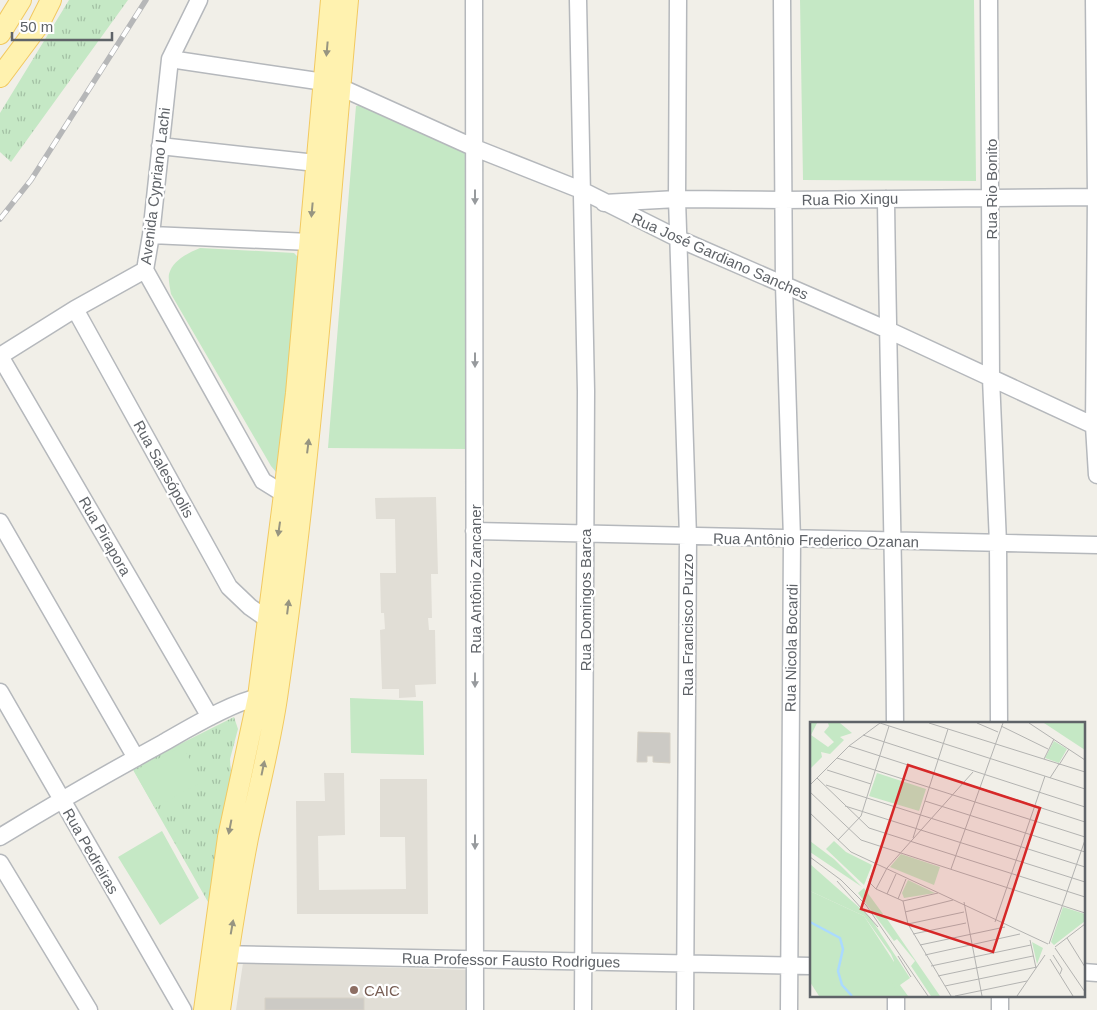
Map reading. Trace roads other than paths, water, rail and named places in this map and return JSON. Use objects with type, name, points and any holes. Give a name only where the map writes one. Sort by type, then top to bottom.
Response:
[{"type":"main road","points":[[0,34],[22,0]]},
{"type":"main road","points":[[0,77],[38,26],[51,0]]},
{"type":"main road","points":[[220,1010],[219,954],[228,837],[267,698],[305,395],[333,85],[331,0]]},
{"type":"main road","points":[[267,698],[267,619],[284,494],[305,395],[310,242],[316,163],[333,85],[348,0]]},
{"type":"main road","points":[[204,1010],[219,954]]},
{"type":"street","name":"Avenida Cypriano Lachi","points":[[0,356],[75,309],[145,270],[151,235],[170,59],[199,0]]},
{"type":"street","name":"Rua Antônio Zancaner","points":[[474,0],[476,1010]]},
{"type":"street","name":"Rua Domingos Barca","points":[[578,0],[581,190],[585,292],[586,534],[583,1010]]},
{"type":"street","name":"Rua Francisco Puzzo","points":[[678,0],[677,199],[688,537],[685,1010]]},
{"type":"street","name":"Rua Nicola Bocardi","points":[[782,0],[784,285],[792,539],[789,1010]]},
{"type":"street","name":"Rua Rio Bonito","points":[[989,0],[992,378],[998,543],[999,722]]},
{"type":"street","points":[[1094,0],[1097,196],[1095,426],[1097,475]]},
{"type":"street","name":"Rua José Gardiano Sanches","points":[[170,59],[333,85],[475,148],[581,190],[603,203],[679,239],[888,330],[1095,426]]},
{"type":"street","points":[[160,146],[316,163]]},
{"type":"street","name":"Rua Rio Xingu","points":[[603,203],[677,199],[783,200],[1097,196]]},
{"type":"street","points":[[886,198],[894,541],[895,722]]},
{"type":"street","points":[[151,235],[310,242]]},
{"type":"street","points":[[145,270],[263,481],[284,494]]},
{"type":"street","name":"Rua Salesópolis","points":[[75,309],[229,587],[250,607],[267,619]]},
{"type":"street","name":"Rua Pirapora","points":[[0,356],[210,717]]},
{"type":"street","points":[[0,522],[136,758]]},
{"type":"street","name":"Rua Antônio Frederico Ozanan","points":[[474,531],[1097,545]]},
{"type":"street","name":"Rua Pedreiras","points":[[0,692],[183,1010]]},
{"type":"street","points":[[0,836],[210,717],[267,698]]},
{"type":"street","points":[[0,863],[89,1010]]},
{"type":"street","name":"Rua Professor Fausto Rodrigues","points":[[219,954],[810,966]]},
{"type":"street","points":[[1084,972],[1097,973]]},
{"type":"railway","points":[[0,219],[31,180],[146,0]]},
{"type":"place","name":"CAIC","points":[[354,990]]}]
